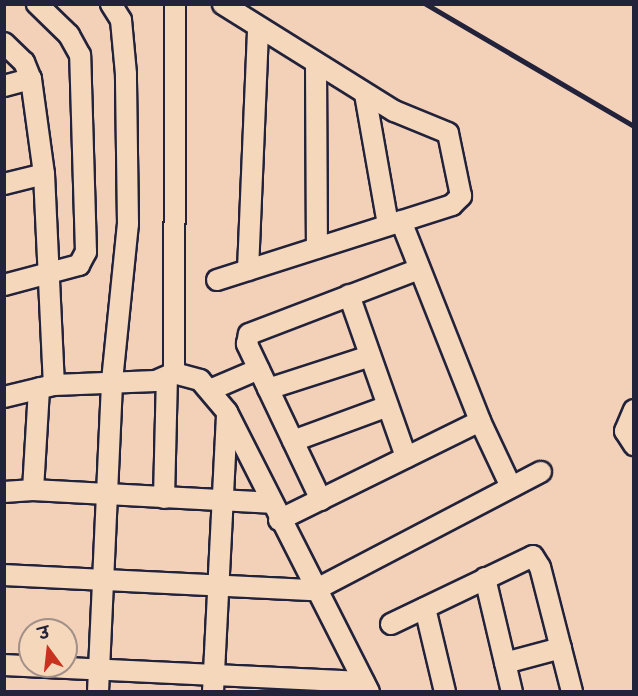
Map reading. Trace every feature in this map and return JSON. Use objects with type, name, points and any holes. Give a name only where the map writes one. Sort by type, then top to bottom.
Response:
[{"type":"street","points":[[4,285],[74,266],[85,258],[81,67],[76,45],[37,4]]},
{"type":"street","points":[[98,692],[112,381],[128,193],[126,74],[121,20],[111,4]]},
{"type":"street","points":[[164,498],[170,376],[175,4]]},
{"type":"street","points":[[217,279],[460,200],[451,137],[366,94],[258,29],[223,4]]},
{"type":"street","points":[[248,270],[258,29]]},
{"type":"street","points":[[4,43],[24,62],[30,79],[44,174],[47,386],[33,490]]},
{"type":"street","points":[[316,64],[317,248]]},
{"type":"street","points":[[4,86],[30,79]]},
{"type":"street","points":[[366,94],[395,223],[419,269],[480,421],[511,487]]},
{"type":"street","points":[[4,184],[44,174]]},
{"type":"street","points":[[321,500],[247,344],[249,334],[419,269]]},
{"type":"street","points":[[349,295],[406,458]]},
{"type":"street","points":[[268,389],[370,356]]},
{"type":"street","points":[[210,390],[259,369]]},
{"type":"street","points":[[4,397],[47,386],[194,376],[210,390],[227,412],[274,512],[367,687],[213,684],[99,670],[4,665]]},
{"type":"street","points":[[293,441],[388,406]]},
{"type":"street","points":[[633,410],[625,431],[633,445]]},
{"type":"street","points":[[213,684],[227,412]]},
{"type":"street","points":[[4,492],[33,490],[222,500],[274,512],[321,500],[480,421]]},
{"type":"street","points":[[4,575],[217,588],[315,590],[541,472]]},
{"type":"street","points":[[391,624],[528,557],[536,559],[572,692]]},
{"type":"street","points":[[484,578],[512,692]]},
{"type":"street","points":[[425,608],[445,692]]},
{"type":"street","points":[[505,663],[561,648]]},
{"type":"railway","points":[[426,4],[634,126]]}]
